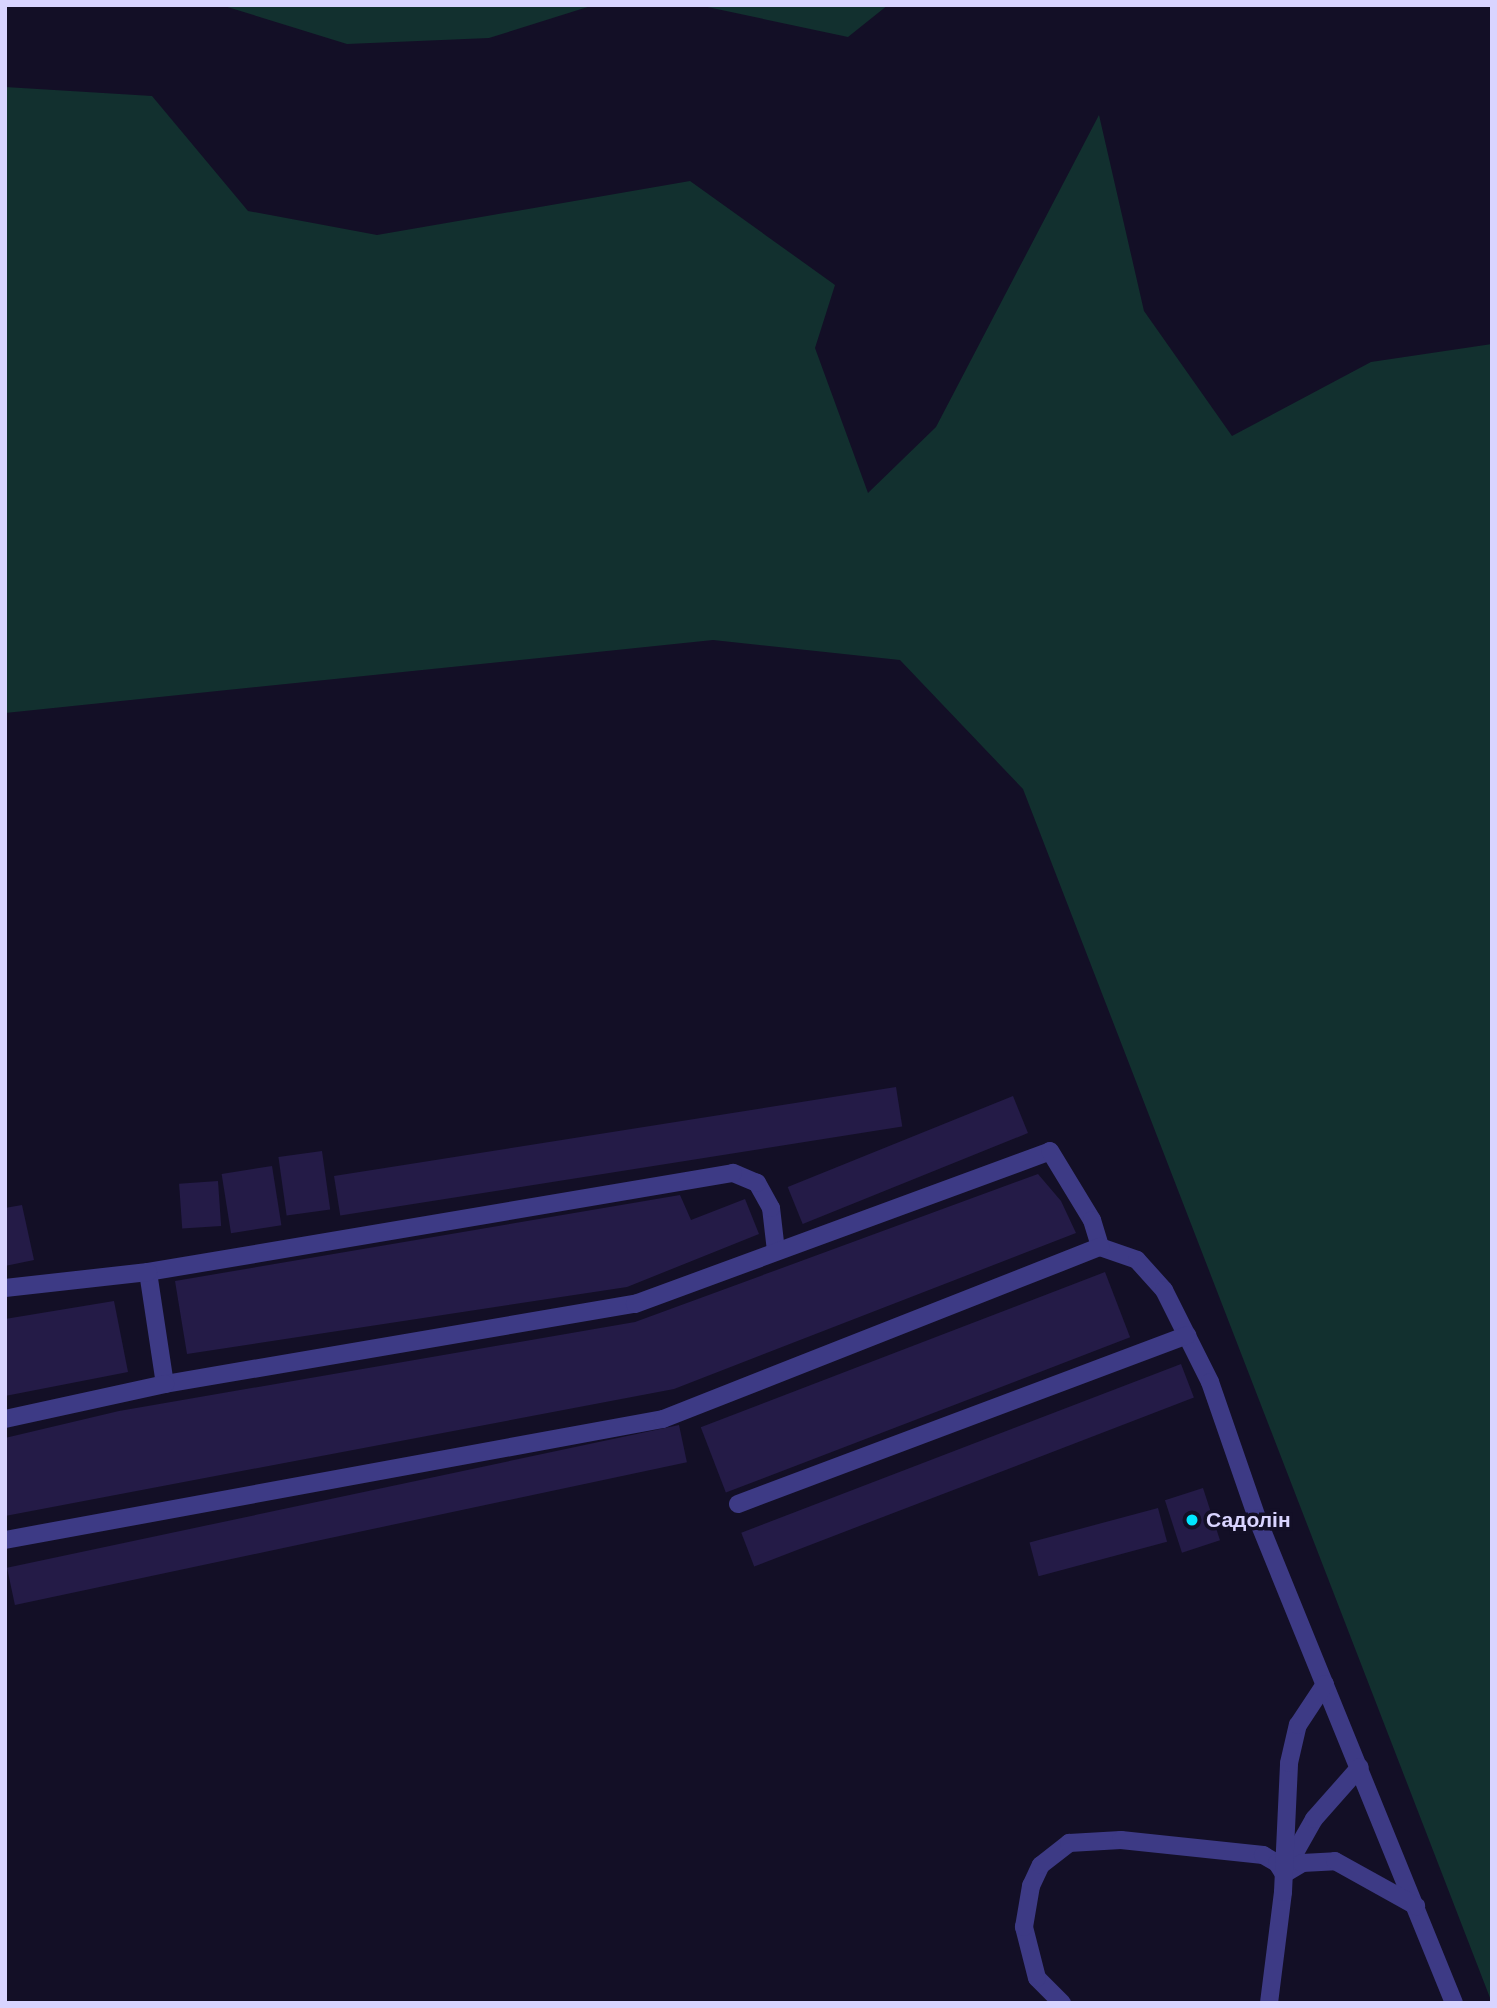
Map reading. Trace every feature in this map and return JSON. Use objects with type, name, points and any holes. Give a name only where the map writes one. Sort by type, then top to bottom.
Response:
[{"type":"lane","points":[[5,1419],[165,1384],[635,1304],[1050,1151],[1092,1220],[1100,1247]]},
{"type":"lane","points":[[5,1288],[148,1272],[733,1173],[757,1183],[771,1208],[776,1251]]},
{"type":"lane","points":[[5,1540],[663,1419],[1100,1247],[1137,1260],[1164,1290],[1210,1382],[1257,1518],[1454,2003]]},
{"type":"lane","points":[[148,1272],[165,1384]]},
{"type":"lane","points":[[738,1504],[1187,1335]]},
{"type":"lane","points":[[1269,2003],[1284,1874],[1294,1740],[1306,1708],[1325,1684]]},
{"type":"lane","points":[[1284,1874],[1301,1836],[1360,1767]]},
{"type":"lane","points":[[1062,2003],[1037,1978],[1024,1927],[1031,1886],[1041,1866],[1069,1843],[1121,1840],[1263,1855],[1277,1863],[1284,1874]]},
{"type":"lane","points":[[1284,1874],[1302,1863],[1335,1861],[1416,1906]]},
{"type":"green space","points":[[221,5],[594,5],[489,38],[347,44]]},
{"type":"green space","points":[[698,5],[888,5],[848,37]]},
{"type":"green space","points":[[5,87],[152,96],[248,211],[377,235],[690,181],[835,285],[815,348],[868,493],[936,427],[1099,115],[1144,311],[1232,436],[1371,362],[1492,344],[1492,2003],[1023,789],[900,660],[713,640],[5,713]]},
{"type":"building","points":[[896,1087],[902,1127],[340,1216],[334,1176]]},
{"type":"building","points":[[1013,1096],[1028,1133],[803,1224],[788,1187]]},
{"type":"building","points":[[322,1151],[330,1209],[287,1216],[278,1157]]},
{"type":"building","points":[[272,1166],[281,1225],[231,1233],[222,1174]]},
{"type":"building","points":[[1038,1174],[1061,1201],[1076,1233],[674,1389],[5,1516],[5,1438],[119,1411],[635,1322]]},
{"type":"building","points":[[218,1181],[221,1226],[182,1229],[179,1184]]},
{"type":"building","points":[[680,1195],[691,1220],[745,1199],[759,1234],[627,1287],[187,1354],[175,1281]]},
{"type":"building","points":[[22,1205],[34,1260],[5,1266],[5,1208]]},
{"type":"building","points":[[1105,1272],[1130,1337],[726,1493],[701,1427]]},
{"type":"building","points":[[114,1301],[128,1372],[5,1396],[5,1319]]},
{"type":"building","points":[[1181,1364],[1194,1398],[754,1566],[741,1533]]},
{"type":"building","points":[[679,1425],[687,1462],[15,1605],[7,1568]]},
{"type":"building","name":"Садолін","points":[[1203,1488],[1220,1540],[1182,1553],[1165,1500]]},
{"type":"building","points":[[1158,1508],[1167,1542],[1039,1576],[1030,1542]]},
{"type":"place","name":"Садолін","points":[[1192,1520]]}]
